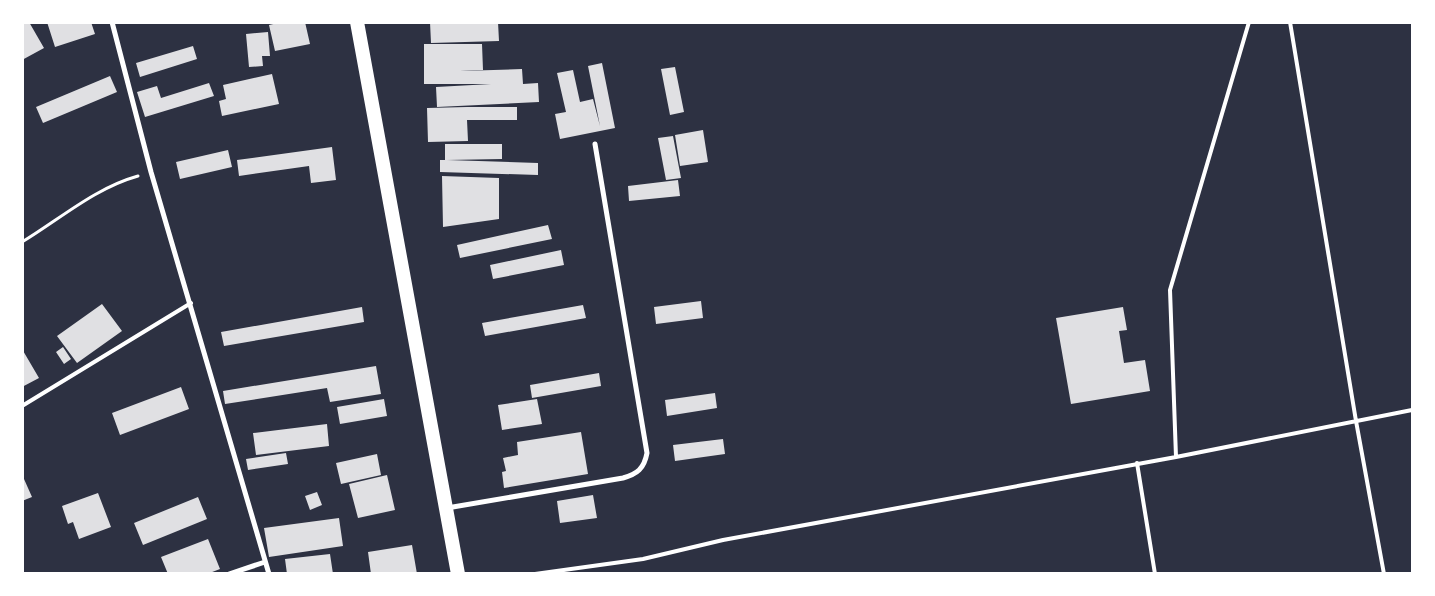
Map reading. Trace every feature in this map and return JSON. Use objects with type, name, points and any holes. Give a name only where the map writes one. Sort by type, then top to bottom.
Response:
[{"type":"highway","points":[[357,22],[458,574]]},
{"type":"street","points":[[112,22],[151,172],[269,574]]},
{"type":"street","points":[[445,508],[623,478],[635,474],[645,462],[646,453],[595,144]]},
{"type":"street","points":[[228,574],[266,562]]},
{"type":"lane","points":[[1176,457],[1170,290],[1249,22]]},
{"type":"lane","points":[[1290,22],[1356,421],[1384,574]]},
{"type":"lane","points":[[22,406],[191,303]]},
{"type":"lane","points":[[536,574],[643,559],[732,538],[1176,457],[1412,410]]},
{"type":"lane","points":[[1137,463],[1155,574]]},
{"type":"path","points":[[22,242],[76,205],[124,180],[151,172]]},
{"type":"building","points":[[22,22],[29,22],[44,48],[22,60]]},
{"type":"building","points":[[47,22],[91,22],[95,34],[55,47]]},
{"type":"building","points":[[282,22],[305,22],[310,44],[275,51],[269,25]]},
{"type":"building","points":[[430,22],[498,22],[499,41],[431,43]]},
{"type":"building","points":[[268,32],[270,56],[262,56],[263,66],[249,67],[246,34]]},
{"type":"building","points":[[424,44],[482,44],[483,70],[460,71],[522,69],[523,84],[538,83],[539,102],[437,107],[436,87],[491,84],[424,84]]},
{"type":"building","points":[[193,46],[197,59],[140,77],[136,63]]},
{"type":"building","points":[[602,63],[615,128],[560,139],[555,114],[566,112],[557,73],[573,70],[580,102],[593,99],[600,126],[588,66]]},
{"type":"building","points":[[675,67],[684,112],[670,115],[661,69]]},
{"type":"building","points":[[272,74],[279,104],[222,116],[219,101],[226,99],[223,85]]},
{"type":"building","points":[[110,76],[117,92],[43,123],[36,107]]},
{"type":"building","points":[[209,83],[214,96],[145,117],[137,92],[157,86],[161,98]]},
{"type":"building","points":[[517,107],[517,120],[467,120],[468,141],[428,142],[427,108]]},
{"type":"building","points":[[703,130],[708,162],[680,166],[675,135]]},
{"type":"building","points":[[673,136],[681,178],[666,180],[658,138]]},
{"type":"building","points":[[445,144],[502,144],[502,159],[447,160],[538,163],[538,175],[440,172],[440,160],[445,160]]},
{"type":"building","points":[[332,147],[336,180],[311,183],[309,166],[239,176],[237,160]]},
{"type":"building","points":[[228,150],[232,167],[180,179],[176,162]]},
{"type":"building","points":[[442,176],[499,178],[499,219],[443,227]]},
{"type":"building","points":[[678,180],[680,196],[629,201],[628,186]]},
{"type":"building","points":[[548,225],[552,239],[460,258],[457,245]]},
{"type":"building","points":[[561,250],[564,265],[493,279],[490,265]]},
{"type":"building","points":[[701,301],[703,318],[656,324],[654,307]]},
{"type":"building","points":[[102,304],[122,331],[77,363],[57,336]]},
{"type":"building","points":[[583,305],[586,318],[485,336],[482,323]]},
{"type":"building","points":[[362,307],[364,322],[224,346],[221,332]]},
{"type":"building","points":[[1123,307],[1127,330],[1119,331],[1124,363],[1145,360],[1150,391],[1071,404],[1056,318]]},
{"type":"building","points":[[63,347],[71,359],[64,364],[56,352]]},
{"type":"building","points":[[22,349],[39,378],[22,387]]},
{"type":"building","points":[[376,366],[381,394],[330,402],[327,388],[225,404],[223,391]]},
{"type":"building","points":[[599,373],[601,386],[532,398],[530,385]]},
{"type":"building","points":[[181,387],[189,409],[120,435],[112,413]]},
{"type":"building","points":[[715,393],[717,408],[667,416],[665,400]]},
{"type":"building","points":[[384,399],[387,416],[340,424],[337,407]]},
{"type":"building","points":[[537,399],[542,424],[502,430],[498,405]]},
{"type":"building","points":[[327,424],[329,446],[256,455],[253,433]]},
{"type":"building","points":[[581,432],[588,474],[504,488],[502,472],[506,471],[503,458],[518,455],[517,442]]},
{"type":"building","points":[[723,439],[725,454],[675,461],[673,445]]},
{"type":"building","points":[[286,453],[288,464],[248,470],[246,459]]},
{"type":"building","points":[[377,454],[381,475],[341,484],[336,463]]},
{"type":"building","points":[[387,475],[395,510],[358,518],[349,484]]},
{"type":"building","points":[[24,479],[32,497],[22,501],[22,480]]},
{"type":"building","points":[[317,492],[322,505],[310,510],[305,496]]},
{"type":"building","points":[[98,493],[111,527],[79,539],[73,522],[68,524],[62,506]]},
{"type":"building","points":[[593,495],[597,518],[560,523],[557,501]]},
{"type":"building","points":[[198,497],[207,519],[143,545],[134,523]]},
{"type":"building","points":[[339,518],[343,546],[269,557],[264,528]]},
{"type":"building","points":[[208,539],[220,569],[207,574],[168,574],[161,557]]},
{"type":"building","points":[[412,545],[417,574],[371,574],[368,552]]},
{"type":"building","points":[[330,554],[333,574],[287,574],[285,559]]}]
